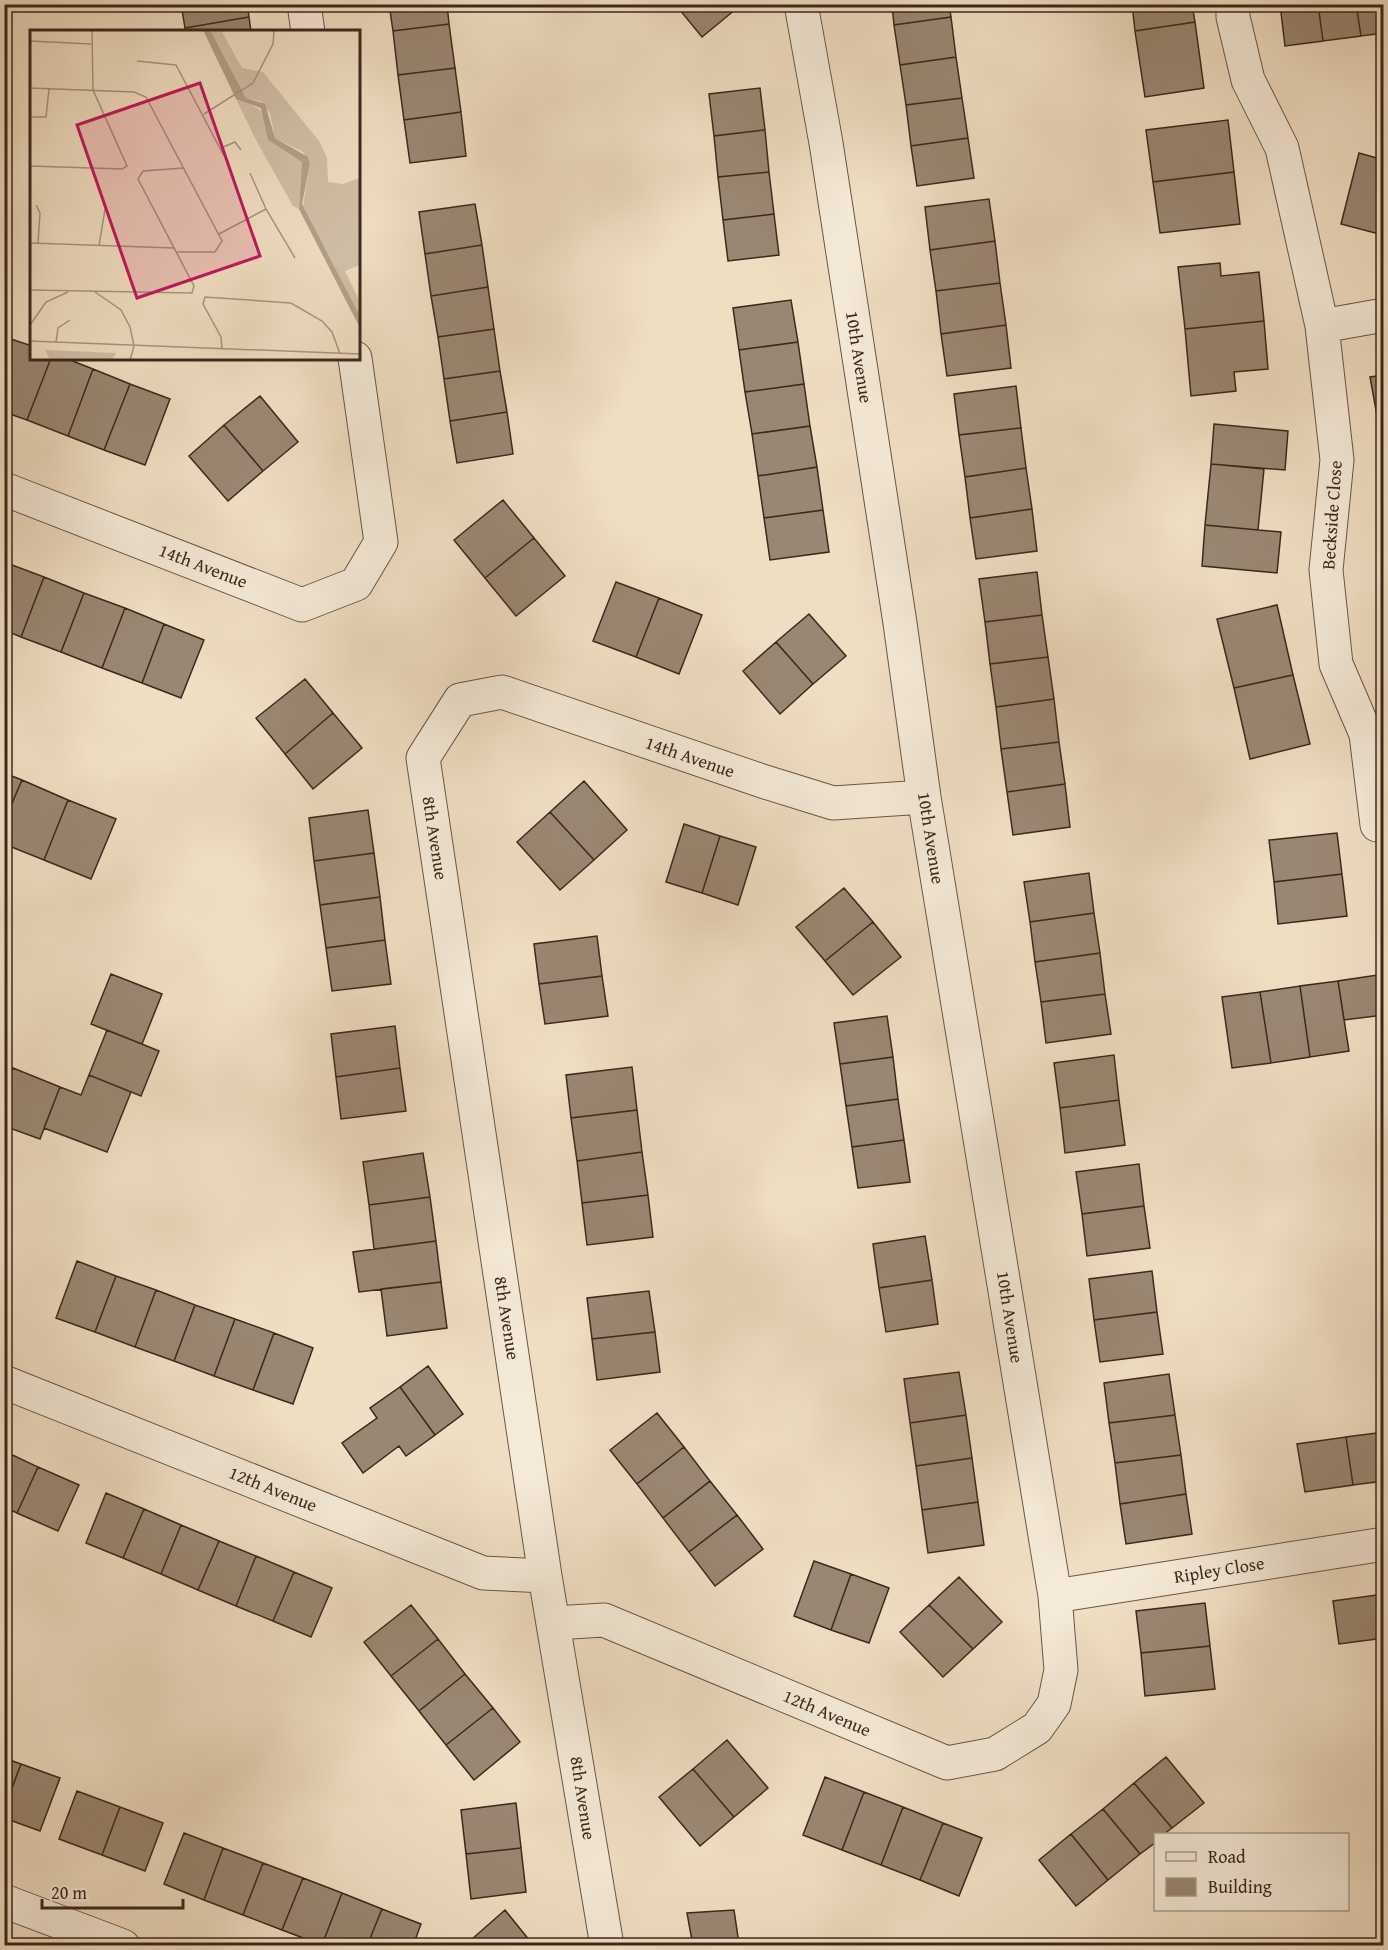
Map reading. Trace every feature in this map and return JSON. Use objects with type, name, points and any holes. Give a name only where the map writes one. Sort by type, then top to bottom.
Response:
[{"type":"street","points":[[304,4],[308,30]]},
{"type":"street","name":"10th Avenue","points":[[801,4],[826,143],[900,623],[924,797],[1055,1596],[1060,1671]]},
{"type":"street","name":"Beckside Close","points":[[1233,4],[1233,17],[1248,80],[1282,148],[1322,327],[1337,460],[1326,570],[1336,664],[1375,733],[1377,825]]},
{"type":"street","points":[[1322,327],[1383,315]]},
{"type":"street","name":"14th Avenue","points":[[4,489],[302,605],[356,584],[381,543],[355,360]]},
{"type":"street","name":"14th Avenue","points":[[460,700],[502,692],[762,781],[833,802],[924,797]]},
{"type":"street","name":"8th Avenue","points":[[460,700],[423,758],[545,1576],[607,1946]]},
{"type":"street","name":"12th Avenue","points":[[4,1382],[483,1573],[545,1576]]},
{"type":"street","name":"Ripley Close","points":[[1055,1596],[1383,1544]]},
{"type":"street","name":"12th Avenue","points":[[554,1623],[604,1620],[947,1763],[995,1754],[1037,1728],[1054,1704],[1060,1671]]},
{"type":"street","points":[[4,1900],[123,1946]]},
{"type":"building","points":[[181,4],[247,4],[249,17],[185,28]]},
{"type":"building","points":[[389,4],[447,4],[449,24],[393,31]]},
{"type":"building","points":[[675,4],[742,4],[702,37]]},
{"type":"building","points":[[892,4],[949,4],[951,17],[894,25]]},
{"type":"building","points":[[1132,4],[1192,4],[1195,22],[1135,31]]},
{"type":"building","points":[[1280,4],[1318,4],[1323,41],[1285,46]]},
{"type":"building","points":[[1318,4],[1356,4],[1361,36],[1323,41]]},
{"type":"building","points":[[1356,4],[1384,4],[1384,33],[1361,36]]},
{"type":"building","points":[[249,17],[251,30],[186,30],[185,28]]},
{"type":"building","points":[[951,17],[956,57],[900,65],[894,25]]},
{"type":"building","points":[[1195,22],[1204,88],[1145,97],[1135,31]]},
{"type":"building","points":[[449,24],[455,68],[398,75],[393,31]]},
{"type":"building","points":[[956,57],[962,98],[906,105],[900,65]]},
{"type":"building","points":[[455,68],[461,112],[404,120],[398,75]]},
{"type":"building","points":[[760,88],[765,130],[714,136],[709,94]]},
{"type":"building","points":[[962,98],[968,138],[911,146],[906,105]]},
{"type":"building","points":[[461,112],[466,156],[410,163],[404,120]]},
{"type":"building","points":[[1228,120],[1234,172],[1153,182],[1146,130]]},
{"type":"building","points":[[765,130],[769,172],[718,177],[714,136]]},
{"type":"building","points":[[968,138],[974,178],[917,186],[911,146]]},
{"type":"building","points":[[1359,153],[1384,160],[1383,235],[1341,224]]},
{"type":"building","points":[[769,172],[774,214],[723,220],[718,177]]},
{"type":"building","points":[[1234,172],[1240,224],[1160,233],[1153,182]]},
{"type":"building","points":[[989,199],[995,241],[930,250],[925,207]]},
{"type":"building","points":[[475,204],[482,245],[425,254],[419,212]]},
{"type":"building","points":[[774,214],[779,255],[728,261],[723,220]]},
{"type":"building","points":[[995,241],[1000,283],[936,291],[930,250]]},
{"type":"building","points":[[482,245],[488,287],[431,296],[425,254]]},
{"type":"building","points":[[1220,263],[1221,276],[1259,272],[1264,321],[1185,329],[1178,267]]},
{"type":"building","points":[[1000,283],[1006,325],[941,334],[936,291]]},
{"type":"building","points":[[488,287],[494,329],[438,337],[431,296]]},
{"type":"building","points":[[791,300],[798,342],[739,350],[733,308]]},
{"type":"building","points":[[1264,321],[1268,369],[1234,372],[1236,391],[1191,396],[1185,329]]},
{"type":"building","points":[[1006,325],[1011,368],[947,376],[941,334]]},
{"type":"building","points":[[494,329],[500,371],[444,379],[438,337]]},
{"type":"building","points":[[4,336],[11,339],[4,357]]},
{"type":"building","points":[[11,339],[30,345],[30,360],[50,360],[27,420],[4,412],[4,357]]},
{"type":"building","points":[[798,342],[804,384],[745,392],[739,350]]},
{"type":"building","points":[[50,360],[70,360],[93,369],[68,436],[27,420]]},
{"type":"building","points":[[93,369],[130,384],[104,450],[68,436]]},
{"type":"building","points":[[500,371],[507,412],[450,421],[444,379]]},
{"type":"building","points":[[1384,375],[1384,449],[1383,449],[1370,377]]},
{"type":"building","points":[[130,384],[170,399],[145,465],[104,450]]},
{"type":"building","points":[[804,384],[810,426],[752,434],[745,392]]},
{"type":"building","points":[[1016,386],[1021,428],[959,435],[954,394]]},
{"type":"building","points":[[260,396],[298,442],[263,471],[224,425]]},
{"type":"building","points":[[507,412],[513,454],[457,463],[450,421]]},
{"type":"building","points":[[1214,424],[1288,431],[1285,470],[1211,464]]},
{"type":"building","points":[[224,425],[263,471],[228,501],[189,456]]},
{"type":"building","points":[[810,426],[817,467],[758,476],[752,434]]},
{"type":"building","points":[[1021,428],[1026,468],[965,477],[959,435]]},
{"type":"building","points":[[1211,464],[1264,469],[1258,530],[1205,525]]},
{"type":"building","points":[[817,467],[823,510],[764,518],[758,476]]},
{"type":"building","points":[[1026,468],[1032,509],[970,518],[965,477]]},
{"type":"building","points":[[503,500],[534,538],[485,578],[454,540]]},
{"type":"building","points":[[1032,509],[1037,551],[976,559],[970,518]]},
{"type":"building","points":[[823,510],[829,552],[770,560],[764,518]]},
{"type":"building","points":[[1205,525],[1281,532],[1277,573],[1202,566]]},
{"type":"building","points":[[534,538],[565,576],[516,616],[485,578]]},
{"type":"building","points":[[4,562],[44,577],[21,637],[4,630]]},
{"type":"building","points":[[1037,572],[1042,615],[985,622],[979,579]]},
{"type":"building","points":[[44,577],[84,593],[61,652],[21,637]]},
{"type":"building","points":[[616,582],[659,598],[636,657],[593,641]]},
{"type":"building","points":[[84,593],[125,608],[102,668],[61,652]]},
{"type":"building","points":[[659,598],[702,615],[679,674],[636,657]]},
{"type":"building","points":[[1277,605],[1293,675],[1234,688],[1217,619]]},
{"type":"building","points":[[125,608],[164,624],[142,683],[102,668]]},
{"type":"building","points":[[809,614],[846,656],[813,684],[776,642]]},
{"type":"building","points":[[1042,615],[1048,657],[990,664],[985,622]]},
{"type":"building","points":[[164,624],[204,640],[181,698],[142,683]]},
{"type":"building","points":[[776,642],[813,684],[780,714],[743,671]]},
{"type":"building","points":[[1048,657],[1054,699],[996,707],[990,664]]},
{"type":"building","points":[[1293,675],[1310,744],[1250,759],[1234,688]]},
{"type":"building","points":[[305,679],[333,713],[285,754],[256,718]]},
{"type":"building","points":[[1054,699],[1059,742],[1001,749],[996,707]]},
{"type":"building","points":[[333,713],[362,748],[313,789],[285,754]]},
{"type":"building","points":[[1059,742],[1065,784],[1007,792],[1001,749]]},
{"type":"building","points":[[4,773],[22,780],[4,822]]},
{"type":"building","points":[[22,780],[68,800],[44,860],[4,844],[4,822]]},
{"type":"building","points":[[584,781],[627,830],[594,860],[550,812]]},
{"type":"building","points":[[1065,784],[1070,827],[1013,835],[1007,792]]},
{"type":"building","points":[[68,800],[116,819],[91,879],[44,860]]},
{"type":"building","points":[[368,810],[374,853],[314,861],[309,818]]},
{"type":"building","points":[[550,812],[594,860],[560,890],[517,842]]},
{"type":"building","points":[[684,824],[720,836],[702,893],[666,882]]},
{"type":"building","points":[[1337,833],[1342,874],[1274,882],[1269,840]]},
{"type":"building","points":[[720,836],[756,847],[738,905],[702,893]]},
{"type":"building","points":[[374,853],[380,897],[320,905],[314,861]]},
{"type":"building","points":[[1089,873],[1094,913],[1030,922],[1024,882]]},
{"type":"building","points":[[1342,874],[1347,916],[1278,924],[1274,882]]},
{"type":"building","points":[[844,888],[873,922],[825,961],[796,927]]},
{"type":"building","points":[[380,897],[385,940],[326,948],[320,905]]},
{"type":"building","points":[[1094,913],[1100,953],[1035,962],[1030,922]]},
{"type":"building","points":[[873,922],[901,957],[853,995],[825,961]]},
{"type":"building","points":[[597,936],[602,976],[539,984],[534,944]]},
{"type":"building","points":[[385,940],[391,984],[332,991],[326,948]]},
{"type":"building","points":[[1100,953],[1105,994],[1041,1002],[1035,962]]},
{"type":"building","points":[[111,974],[162,994],[142,1044],[91,1024]]},
{"type":"building","points":[[1384,974],[1384,1015],[1344,1020],[1338,981]]},
{"type":"building","points":[[602,976],[608,1016],[545,1024],[539,984]]},
{"type":"building","points":[[1338,981],[1349,1051],[1310,1057],[1300,986]]},
{"type":"building","points":[[1300,986],[1310,1057],[1271,1063],[1260,992]]},
{"type":"building","points":[[1260,992],[1271,1063],[1232,1068],[1222,997]]},
{"type":"building","points":[[1105,994],[1111,1034],[1046,1043],[1041,1002]]},
{"type":"building","points":[[887,1016],[893,1057],[840,1064],[834,1023]]},
{"type":"building","points":[[395,1026],[400,1068],[336,1077],[331,1034]]},
{"type":"building","points":[[107,1030],[159,1051],[141,1096],[89,1075]]},
{"type":"building","points":[[1114,1055],[1119,1100],[1060,1108],[1054,1063]]},
{"type":"building","points":[[893,1057],[898,1099],[846,1106],[840,1064]]},
{"type":"building","points":[[4,1065],[13,1068],[4,1091]]},
{"type":"building","points":[[632,1067],[637,1110],[571,1118],[566,1075]]},
{"type":"building","points":[[13,1068],[60,1087],[40,1139],[4,1126],[4,1091]]},
{"type":"building","points":[[400,1068],[406,1111],[341,1119],[336,1077]]},
{"type":"building","points":[[89,1075],[131,1092],[107,1152],[44,1128],[60,1087],[81,1095]]},
{"type":"building","points":[[898,1099],[904,1140],[852,1147],[846,1106]]},
{"type":"building","points":[[1119,1100],[1125,1145],[1065,1153],[1060,1108]]},
{"type":"building","points":[[637,1110],[642,1152],[577,1161],[571,1118]]},
{"type":"building","points":[[904,1140],[910,1182],[858,1188],[852,1147]]},
{"type":"building","points":[[642,1152],[648,1195],[582,1203],[577,1161]]},
{"type":"building","points":[[423,1153],[430,1197],[369,1205],[363,1162]]},
{"type":"building","points":[[1139,1164],[1144,1206],[1082,1214],[1076,1172]]},
{"type":"building","points":[[648,1195],[653,1237],[587,1245],[582,1203]]},
{"type":"building","points":[[430,1197],[436,1241],[374,1249],[369,1205]]},
{"type":"building","points":[[1144,1206],[1150,1248],[1087,1256],[1082,1214]]},
{"type":"building","points":[[925,1236],[932,1280],[879,1288],[873,1244]]},
{"type":"building","points":[[436,1241],[441,1282],[359,1292],[353,1252]]},
{"type":"building","points":[[77,1261],[116,1276],[95,1332],[56,1318]]},
{"type":"building","points":[[1152,1271],[1157,1312],[1094,1320],[1089,1279]]},
{"type":"building","points":[[116,1276],[156,1290],[135,1347],[95,1332]]},
{"type":"building","points":[[932,1280],[938,1324],[886,1332],[879,1288]]},
{"type":"building","points":[[441,1282],[447,1328],[387,1336],[381,1289]]},
{"type":"building","points":[[156,1290],[195,1305],[174,1361],[135,1347]]},
{"type":"building","points":[[649,1291],[655,1332],[592,1339],[587,1298]]},
{"type":"building","points":[[195,1305],[235,1319],[214,1376],[174,1361]]},
{"type":"building","points":[[1157,1312],[1163,1354],[1100,1362],[1094,1320]]},
{"type":"building","points":[[235,1319],[274,1333],[253,1390],[214,1376]]},
{"type":"building","points":[[655,1332],[660,1372],[597,1380],[592,1339]]},
{"type":"building","points":[[274,1333],[313,1348],[293,1404],[253,1390]]},
{"type":"building","points":[[428,1366],[463,1414],[435,1435],[400,1387]]},
{"type":"building","points":[[959,1372],[966,1415],[910,1423],[904,1379]]},
{"type":"building","points":[[1169,1374],[1175,1415],[1109,1423],[1104,1383]]},
{"type":"building","points":[[400,1387],[435,1435],[406,1456],[399,1446],[363,1473],[342,1443],[377,1418],[370,1408]]},
{"type":"building","points":[[657,1413],[684,1447],[637,1484],[610,1450]]},
{"type":"building","points":[[966,1415],[972,1458],[916,1466],[910,1423]]},
{"type":"building","points":[[1175,1415],[1181,1455],[1115,1463],[1109,1423]]},
{"type":"building","points":[[1384,1432],[1384,1481],[1353,1485],[1346,1437]]},
{"type":"building","points":[[1346,1437],[1353,1485],[1305,1492],[1297,1444]]},
{"type":"building","points":[[684,1447],[710,1481],[663,1518],[637,1484]]},
{"type":"building","points":[[4,1451],[38,1467],[17,1513],[4,1507]]},
{"type":"building","points":[[1181,1455],[1186,1494],[1120,1504],[1115,1463]]},
{"type":"building","points":[[972,1458],[978,1502],[922,1510],[916,1466]]},
{"type":"building","points":[[38,1467],[79,1485],[58,1531],[17,1513]]},
{"type":"building","points":[[710,1481],[737,1515],[689,1552],[663,1518]]},
{"type":"building","points":[[106,1493],[144,1509],[123,1558],[86,1543]]},
{"type":"building","points":[[1186,1494],[1192,1534],[1126,1544],[1120,1504]]},
{"type":"building","points":[[978,1502],[984,1545],[928,1553],[922,1510]]},
{"type":"building","points":[[144,1509],[181,1525],[161,1574],[123,1558]]},
{"type":"building","points":[[737,1515],[763,1549],[715,1586],[689,1552]]},
{"type":"building","points":[[181,1525],[219,1541],[198,1590],[161,1574]]},
{"type":"building","points":[[219,1541],[256,1556],[236,1606],[198,1590]]},
{"type":"building","points":[[256,1556],[294,1572],[273,1621],[236,1606]]},
{"type":"building","points":[[814,1561],[851,1574],[831,1630],[794,1616]]},
{"type":"building","points":[[294,1572],[332,1588],[311,1637],[273,1621]]},
{"type":"building","points":[[851,1574],[889,1588],[869,1643],[831,1630]]},
{"type":"building","points":[[959,1577],[1002,1622],[973,1649],[929,1605]]},
{"type":"building","points":[[1384,1594],[1384,1638],[1339,1644],[1333,1601]]},
{"type":"building","points":[[1205,1603],[1210,1646],[1141,1653],[1136,1611]]},
{"type":"building","points":[[411,1605],[438,1639],[391,1676],[364,1642]]},
{"type":"building","points":[[929,1605],[973,1649],[943,1677],[900,1632]]},
{"type":"building","points":[[438,1639],[465,1674],[419,1711],[391,1676]]},
{"type":"building","points":[[1210,1646],[1215,1689],[1145,1696],[1141,1653]]},
{"type":"building","points":[[465,1674],[493,1708],[446,1745],[419,1711]]},
{"type":"building","points":[[493,1708],[520,1742],[474,1780],[446,1745]]},
{"type":"building","points":[[1378,1728],[1384,1728],[1384,1761]]},
{"type":"building","points":[[727,1740],[768,1788],[734,1817],[693,1769]]},
{"type":"building","points":[[1166,1757],[1204,1803],[1172,1828],[1134,1783]]},
{"type":"building","points":[[4,1758],[21,1764],[4,1809]]},
{"type":"building","points":[[21,1764],[60,1778],[40,1831],[4,1818],[4,1809]]},
{"type":"building","points":[[693,1769],[734,1817],[700,1846],[659,1797]]},
{"type":"building","points":[[825,1777],[864,1792],[842,1850],[803,1835]]},
{"type":"building","points":[[1134,1783],[1172,1828],[1165,1833],[1154,1833],[1154,1844],[1140,1854],[1103,1809]]},
{"type":"building","points":[[77,1791],[120,1807],[102,1855],[59,1839]]},
{"type":"building","points":[[864,1792],[903,1807],[881,1865],[842,1850]]},
{"type":"building","points":[[516,1803],[521,1848],[466,1854],[461,1810]]},
{"type":"building","points":[[120,1807],[163,1823],[145,1871],[102,1855]]},
{"type":"building","points":[[903,1807],[943,1823],[920,1880],[881,1865]]},
{"type":"building","points":[[1103,1809],[1140,1854],[1108,1880],[1071,1834]]},
{"type":"building","points":[[943,1823],[982,1838],[959,1896],[920,1880]]},
{"type":"building","points":[[184,1833],[223,1848],[204,1900],[164,1884]]},
{"type":"building","points":[[1071,1834],[1108,1880],[1076,1906],[1039,1860]]},
{"type":"building","points":[[223,1848],[263,1863],[243,1915],[204,1900]]},
{"type":"building","points":[[521,1848],[526,1892],[471,1899],[466,1854]]},
{"type":"building","points":[[263,1863],[303,1878],[282,1930],[243,1915]]},
{"type":"building","points":[[303,1878],[342,1893],[322,1945],[282,1930]]},
{"type":"building","points":[[342,1893],[382,1909],[367,1946],[322,1945]]},
{"type":"building","points":[[382,1909],[421,1924],[413,1946],[367,1946]]},
{"type":"building","points":[[505,1910],[534,1946],[477,1946],[472,1939]]},
{"type":"building","points":[[734,1910],[738,1937],[745,1946],[693,1946],[687,1913]]}]
